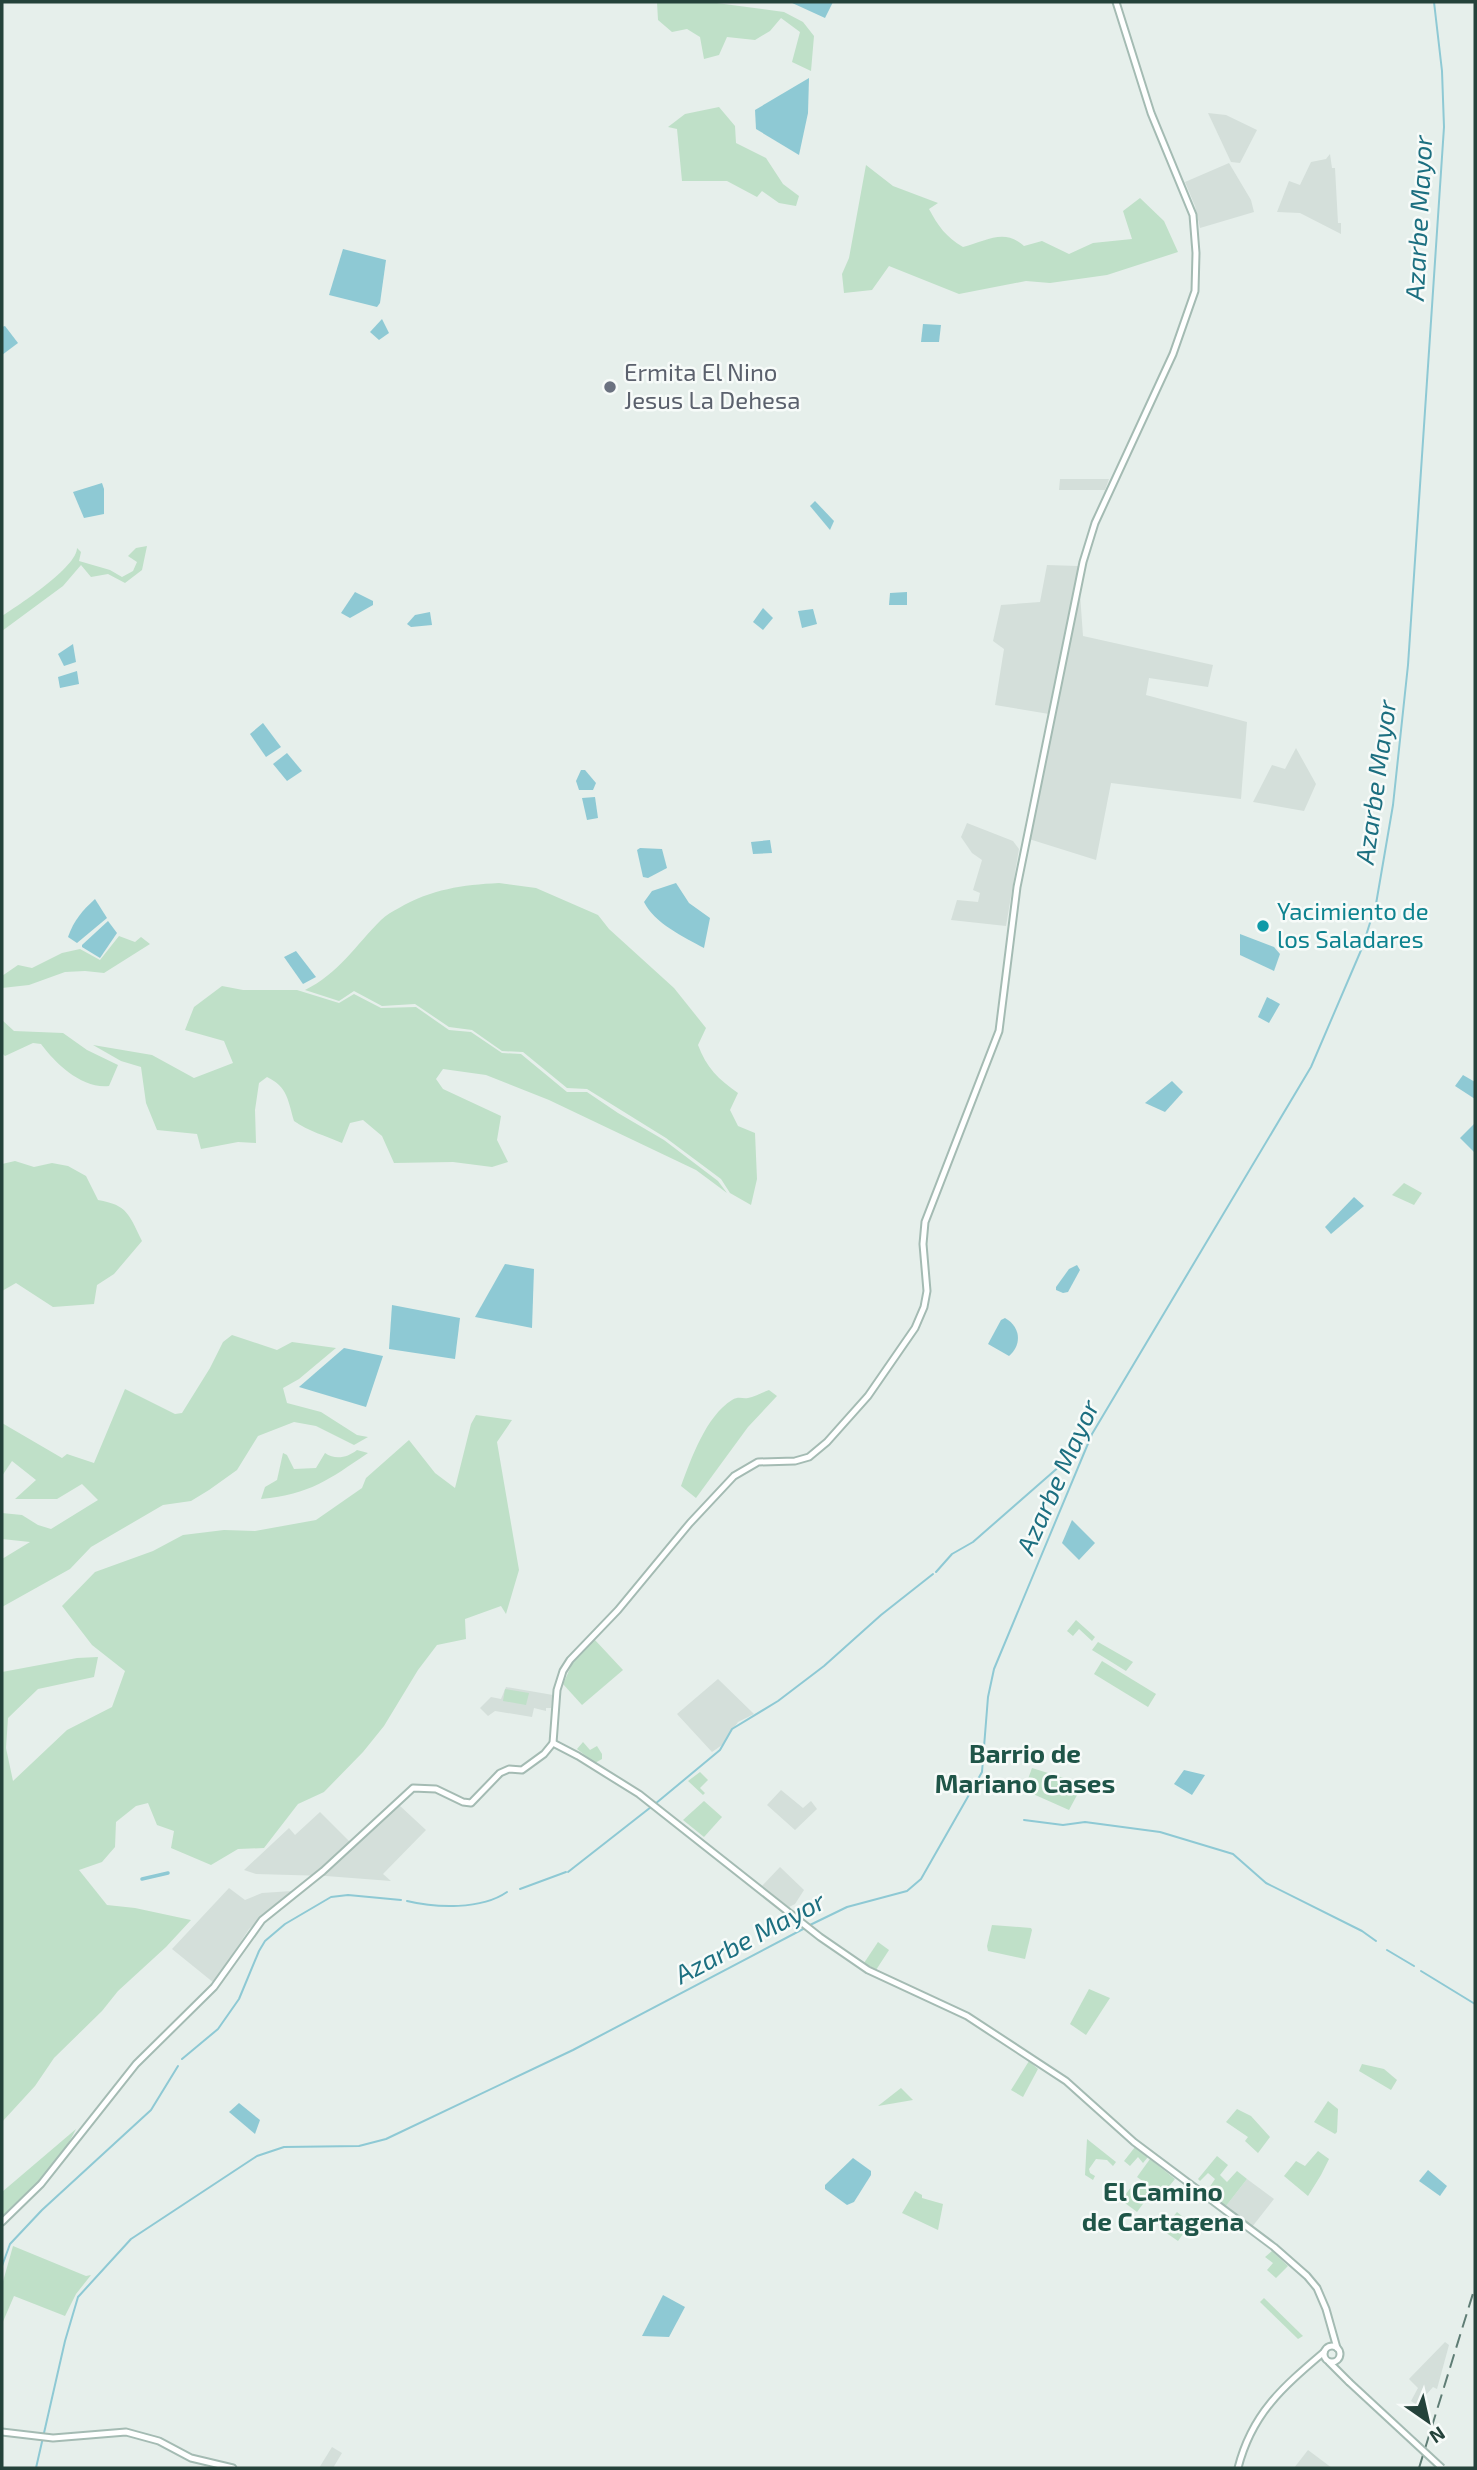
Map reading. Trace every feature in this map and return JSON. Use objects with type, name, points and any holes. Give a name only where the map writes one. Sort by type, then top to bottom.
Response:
[{"type":"main road","points":[[2,2222],[41,2184],[136,2064],[214,1987],[262,1920],[341,1856],[397,1801],[413,1788],[422,1788],[440,1791],[471,1803],[500,1773],[509,1769],[522,1770],[544,1754],[553,1743],[557,1690],[563,1671],[574,1655],[618,1610],[690,1523],[734,1476],[758,1462],[802,1460],[827,1442],[868,1396],[915,1328],[927,1291],[923,1244],[925,1222],[999,1031],[1017,887],[1083,562],[1095,523],[1172,354],[1195,291],[1193,215],[1151,113],[1116,2]]},
{"type":"main road","points":[[553,1743],[654,1805],[814,1932],[868,1970],[988,2028],[1066,2081],[1134,2142],[1307,2276],[1317,2288],[1338,2348],[1340,2355],[1336,2361]]},
{"type":"main road","points":[[1330,2325],[1327,2355],[1340,2373],[1442,2468]]},
{"type":"main road","points":[[1238,2468],[1246,2443],[1262,2413],[1284,2386],[1338,2348]]},
{"type":"main road","points":[[1327,2355],[1336,2361],[1340,2373]]},
{"type":"main road","points":[[2,2432],[53,2438],[126,2432],[159,2441],[191,2458],[233,2468]]},
{"type":"shaded area","points":[[1208,113],[1226,115],[1257,130],[1240,163],[1231,162]]},
{"type":"shaded area","points":[[1330,154],[1332,168],[1335,168],[1341,234],[1300,213],[1277,212],[1289,181],[1300,185],[1311,162],[1326,159]]},
{"type":"shaded area","points":[[1229,163],[1251,200],[1254,212],[1200,228],[1185,182]]},
{"type":"shaded area","points":[[1060,479],[1109,479],[1105,490],[1059,490]]},
{"type":"shaded area","points":[[1047,565],[1078,566],[1083,636],[1213,665],[1208,687],[1149,678],[1146,695],[1247,722],[1241,799],[1111,783],[1096,860],[1029,839],[1055,715],[995,705],[1004,649],[993,641],[1001,605],[1040,602]]},
{"type":"shaded area","points":[[1296,748],[1316,784],[1304,811],[1253,802],[1272,765],[1285,769]]},
{"type":"shaded area","points":[[967,823],[1013,841],[1019,849],[1006,926],[951,920],[957,900],[978,902],[980,893],[973,890],[982,860],[972,853],[961,837]]},
{"type":"shaded area","points":[[718,1679],[754,1714],[738,1722],[722,1745],[712,1752],[677,1714]]},
{"type":"shaded area","points":[[506,1687],[553,1695],[551,1708],[546,1708],[546,1711],[534,1708],[532,1717],[495,1711],[488,1716],[480,1708],[491,1697],[501,1699]]},
{"type":"shaded area","points":[[781,1790],[803,1808],[811,1801],[817,1809],[795,1830],[767,1805]]},
{"type":"shaded area","points":[[399,1805],[426,1830],[383,1874],[391,1881],[256,1874],[244,1870],[289,1828],[295,1835],[320,1812],[355,1847]]},
{"type":"shaded area","points":[[780,1867],[804,1890],[795,1904],[789,1907],[762,1886]]},
{"type":"shaded area","points":[[229,1888],[245,1900],[262,1893],[292,1891],[249,1929],[214,1983],[172,1949]]},
{"type":"shaded area","points":[[1247,2179],[1274,2199],[1252,2227],[1226,2206]]},
{"type":"shaded area","points":[[1445,2342],[1449,2345],[1437,2389],[1433,2387],[1417,2405],[1411,2401],[1418,2388],[1409,2379]]},
{"type":"shaded area","points":[[332,2447],[342,2453],[333,2468],[319,2468]]},
{"type":"shaded area","points":[[1308,2450],[1332,2468],[1294,2468]]},
{"type":"green space","points":[[657,2],[709,2],[784,12],[803,22],[814,36],[811,71],[792,62],[800,32],[781,18],[770,31],[755,40],[727,37],[719,55],[704,59],[700,37],[687,29],[672,32],[658,20]]},
{"type":"green space","points":[[719,107],[735,126],[736,143],[766,158],[783,184],[799,196],[796,206],[779,203],[762,191],[757,197],[727,181],[682,181],[677,129],[668,127],[685,114]]},
{"type":"green space","points":[[866,165],[893,186],[938,203],[929,209],[932,215],[947,235],[963,247],[1002,237],[1024,246],[1042,241],[1069,254],[1093,243],[1132,239],[1123,211],[1140,198],[1164,221],[1178,252],[1107,275],[1050,283],[1026,281],[959,294],[889,266],[872,290],[844,293],[842,274],[849,258]]},
{"type":"green space","points":[[147,546],[142,570],[125,583],[108,574],[91,577],[81,565],[63,586],[2,631],[2,616],[58,575],[68,565],[77,548],[81,552],[79,561],[110,570],[122,577],[133,571],[137,562],[128,556],[136,548]]},
{"type":"green space","points":[[499,883],[536,888],[598,915],[609,929],[674,988],[706,1028],[698,1045],[701,1053],[714,1072],[738,1093],[730,1110],[738,1126],[755,1133],[757,1179],[751,1205],[730,1193],[721,1179],[666,1138],[587,1089],[567,1088],[523,1052],[502,1051],[472,1030],[449,1027],[415,1004],[382,1006],[354,991],[339,1001],[305,990],[327,976],[394,910],[435,892]]},
{"type":"green space","points":[[119,936],[135,942],[141,937],[150,944],[104,973],[65,972],[29,985],[2,988],[2,976],[18,965],[32,968],[62,953],[80,949],[100,960]]},
{"type":"green space","points":[[222,986],[243,990],[297,990],[339,1003],[354,994],[381,1008],[416,1007],[449,1030],[471,1032],[502,1053],[521,1054],[567,1092],[587,1092],[664,1140],[718,1181],[727,1193],[696,1170],[549,1100],[486,1075],[443,1069],[436,1079],[443,1089],[501,1116],[497,1140],[508,1162],[492,1167],[453,1162],[394,1163],[382,1136],[363,1120],[350,1123],[342,1143],[294,1121],[283,1090],[267,1077],[259,1083],[255,1110],[256,1143],[238,1142],[201,1149],[197,1134],[157,1130],[146,1103],[141,1067],[121,1061],[93,1045],[152,1055],[194,1078],[233,1063],[224,1041],[185,1030],[194,1007]]},
{"type":"green space","points":[[2,1020],[14,1031],[63,1033],[87,1050],[118,1065],[109,1086],[89,1084],[70,1074],[41,1044],[33,1043],[5,1056],[2,1053]]},
{"type":"green space","points":[[15,1161],[34,1167],[52,1163],[68,1166],[86,1176],[98,1200],[122,1208],[134,1224],[142,1241],[114,1274],[97,1285],[94,1304],[53,1307],[16,1283],[2,1291],[2,1164]]},
{"type":"green space","points":[[1404,1183],[1422,1193],[1414,1205],[1392,1195]]},
{"type":"green space","points":[[232,1335],[277,1350],[292,1342],[336,1348],[299,1379],[283,1388],[287,1403],[321,1412],[357,1435],[368,1437],[354,1445],[316,1426],[294,1422],[258,1436],[237,1470],[209,1490],[191,1501],[163,1505],[91,1547],[70,1569],[2,1607],[2,1559],[30,1542],[2,1539],[2,1513],[22,1515],[51,1529],[98,1500],[82,1484],[57,1499],[15,1499],[36,1480],[12,1461],[2,1476],[2,1423],[62,1458],[67,1454],[94,1463],[125,1389],[175,1414],[182,1413],[223,1342]]},
{"type":"green space","points":[[769,1390],[777,1396],[748,1427],[696,1498],[681,1486],[695,1451],[714,1416],[732,1400]]},
{"type":"green space","points":[[476,1415],[512,1420],[497,1442],[519,1570],[506,1614],[501,1606],[465,1619],[466,1639],[437,1645],[418,1670],[384,1726],[363,1752],[324,1792],[298,1804],[264,1848],[238,1849],[211,1865],[171,1848],[174,1831],[157,1825],[148,1803],[136,1806],[116,1822],[115,1847],[102,1862],[79,1870],[107,1905],[191,1920],[54,2058],[35,2086],[2,2122],[2,1672],[77,1658],[98,1657],[94,1677],[38,1689],[8,1718],[6,1748],[13,1781],[67,1730],[112,1707],[125,1671],[92,1645],[62,1606],[95,1572],[153,1551],[183,1535],[224,1530],[255,1531],[316,1520],[362,1488],[366,1478],[409,1440],[435,1473],[455,1488],[471,1424]]},
{"type":"green space","points":[[357,1450],[368,1453],[318,1484],[293,1494],[261,1499],[265,1487],[277,1480],[283,1453],[287,1455],[294,1469],[316,1468],[325,1453],[341,1457]]},
{"type":"green space","points":[[1076,1620],[1095,1637],[1092,1641],[1079,1629],[1073,1636],[1067,1631]]},
{"type":"green space","points":[[594,1639],[623,1670],[582,1705],[563,1684],[572,1664]]},
{"type":"green space","points":[[1098,1642],[1133,1662],[1126,1671],[1092,1650]]},
{"type":"green space","points":[[1102,1661],[1156,1694],[1148,1707],[1094,1674]]},
{"type":"green space","points":[[505,1689],[529,1693],[526,1705],[503,1701]]},
{"type":"green space","points":[[583,1742],[590,1750],[597,1746],[602,1759],[595,1763],[577,1749]]},
{"type":"green space","points":[[1032,1768],[1083,1784],[1069,1810],[1024,1790]]},
{"type":"green space","points":[[700,1772],[708,1780],[700,1788],[705,1793],[703,1795],[688,1781]]},
{"type":"green space","points":[[704,1801],[722,1817],[704,1837],[683,1820]]},
{"type":"green space","points":[[992,1925],[1031,1928],[1025,1959],[988,1951]]},
{"type":"green space","points":[[878,1942],[889,1950],[876,1970],[864,1963]]},
{"type":"green space","points":[[1089,1989],[1110,1998],[1086,2035],[1070,2024]]},
{"type":"green space","points":[[1029,2061],[1038,2069],[1023,2097],[1011,2090]]},
{"type":"green space","points":[[1362,2064],[1384,2069],[1397,2080],[1391,2090],[1359,2071]]},
{"type":"green space","points":[[901,2088],[913,2100],[878,2106]]},
{"type":"green space","points":[[1328,2101],[1338,2109],[1335,2134],[1314,2122]]},
{"type":"green space","points":[[1237,2109],[1251,2116],[1270,2137],[1258,2153],[1245,2141],[1248,2137],[1226,2122]]},
{"type":"green space","points":[[76,2129],[52,2165],[2,2218],[2,2192]]},
{"type":"green space","points":[[1087,2139],[1116,2162],[1113,2166],[1107,2160],[1096,2159],[1089,2169],[1095,2176],[1093,2180],[1085,2175]]},
{"type":"green space","points":[[1135,2147],[1148,2157],[1143,2163],[1138,2157],[1130,2166],[1124,2161]]},
{"type":"green space","points":[[1318,2151],[1329,2159],[1308,2196],[1284,2176],[1296,2161],[1305,2166]]},
{"type":"green space","points":[[1217,2156],[1228,2165],[1220,2175],[1227,2182],[1237,2171],[1247,2179],[1226,2206],[1207,2191],[1215,2179],[1208,2173],[1200,2181],[1198,2179]]},
{"type":"green space","points":[[1150,2159],[1175,2179],[1162,2195],[1137,2177]]},
{"type":"green space","points":[[1136,2181],[1151,2193],[1137,2212],[1121,2200]]},
{"type":"green space","points":[[915,2191],[922,2195],[922,2198],[943,2204],[938,2230],[902,2213]]},
{"type":"green space","points":[[1177,2212],[1183,2217],[1175,2227],[1183,2234],[1178,2241],[1162,2230]]},
{"type":"green space","points":[[13,2246],[86,2276],[91,2275],[76,2294],[65,2316],[14,2296],[2,2324],[2,2285]]},
{"type":"green space","points":[[1272,2251],[1288,2266],[1276,2278],[1267,2270],[1273,2263],[1265,2257]]},
{"type":"green space","points":[[1264,2298],[1303,2336],[1298,2339],[1260,2302]]},
{"type":"water","points":[[790,2],[833,2],[825,18]]},
{"type":"water","points":[[809,78],[808,113],[799,155],[756,129],[755,110]]},
{"type":"water","points":[[343,249],[386,260],[380,303],[377,307],[329,295]]},
{"type":"water","points":[[382,319],[389,333],[379,340],[370,332]]},
{"type":"water","points":[[923,324],[941,325],[939,342],[921,342]]},
{"type":"water","points":[[5,326],[18,343],[2,355],[2,327]]},
{"type":"water","points":[[102,483],[104,514],[84,518],[73,492]]},
{"type":"water","points":[[815,501],[834,521],[830,530],[810,506]]},
{"type":"water","points":[[355,592],[373,601],[373,605],[350,618],[341,613]]},
{"type":"water","points":[[907,592],[907,605],[889,605],[890,593]]},
{"type":"water","points":[[763,608],[773,618],[763,630],[753,622]]},
{"type":"water","points":[[813,609],[817,624],[802,628],[798,611]]},
{"type":"water","points":[[430,612],[432,625],[411,627],[407,624],[415,615]]},
{"type":"water","points":[[73,644],[76,662],[64,666],[58,654]]},
{"type":"water","points":[[77,671],[79,684],[60,688],[58,677]]},
{"type":"water","points":[[263,723],[281,747],[266,757],[250,734]]},
{"type":"water","points":[[287,753],[302,771],[287,781],[273,764]]},
{"type":"water","points":[[581,770],[585,770],[596,783],[593,790],[579,790],[576,781]]},
{"type":"water","points":[[595,797],[598,818],[587,820],[582,798]]},
{"type":"water","points":[[770,840],[772,853],[753,854],[751,842]]},
{"type":"water","points":[[662,849],[667,868],[648,878],[643,877],[637,850]]},
{"type":"water","points":[[676,883],[689,903],[710,918],[704,948],[662,923],[644,902],[652,891]]},
{"type":"water","points":[[95,899],[107,918],[77,943],[68,937],[70,931],[79,916]]},
{"type":"water","points":[[108,921],[117,933],[100,958],[82,945]]},
{"type":"water","points":[[1240,934],[1274,947],[1280,954],[1274,971],[1240,955]]},
{"type":"water","points":[[296,951],[316,977],[303,984],[284,957]]},
{"type":"water","points":[[1267,997],[1280,1004],[1269,1023],[1258,1017]]},
{"type":"water","points":[[1463,1075],[1475,1082],[1475,1099],[1455,1086]]},
{"type":"water","points":[[1172,1081],[1183,1092],[1165,1112],[1145,1103]]},
{"type":"water","points":[[1475,1123],[1475,1153],[1460,1138]]},
{"type":"water","points":[[1354,1197],[1364,1206],[1331,1234],[1325,1227]]},
{"type":"water","points":[[505,1264],[534,1269],[532,1328],[475,1317]]},
{"type":"water","points":[[1077,1265],[1080,1270],[1068,1292],[1056,1290],[1069,1269]]},
{"type":"water","points":[[392,1305],[460,1318],[455,1359],[389,1349]]},
{"type":"water","points":[[1005,1318],[1014,1326],[1018,1336],[1016,1347],[1009,1356],[988,1344],[1001,1320]]},
{"type":"water","points":[[344,1348],[383,1356],[366,1407],[299,1387]]},
{"type":"water","points":[[1072,1520],[1095,1543],[1079,1560],[1062,1543]]},
{"type":"water","points":[[1184,1770],[1205,1775],[1192,1795],[1174,1784]]},
{"type":"water","points":[[239,2103],[260,2120],[255,2134],[229,2112]]},
{"type":"water","points":[[853,2158],[871,2171],[871,2175],[854,2202],[847,2205],[825,2189],[825,2185]]},
{"type":"water","points":[[1428,2170],[1447,2186],[1440,2196],[1419,2181]]},
{"type":"water","points":[[663,2295],[685,2307],[669,2337],[642,2336]]},
{"type":"waterway","name":"Azarbe Mayor","points":[[810,1925],[847,1907],[907,1891],[921,1879],[982,1772],[988,1697],[994,1669],[1092,1434],[1311,1067],[1362,948],[1376,904],[1393,805],[1408,665],[1444,127],[1442,71],[1434,2]]},
{"type":"waterway","points":[[936,1572],[952,1554],[973,1542],[1069,1458],[1076,1457]]},
{"type":"waterway","points":[[655,1804],[720,1750],[732,1729],[778,1701],[824,1666],[881,1615],[933,1574]]},
{"type":"waterway","points":[[568,1872],[651,1807]]},
{"type":"waterway","points":[[1024,1820],[1063,1825],[1085,1822],[1160,1832],[1233,1854],[1266,1883],[1362,1931],[1376,1941]]},
{"type":"waterway","points":[[520,1889],[566,1872]]},
{"type":"waterway","points":[[142,1879],[168,1873]]},
{"type":"waterway","points":[[407,1901],[431,1905],[472,1905],[507,1892]]},
{"type":"waterway","points":[[182,2059],[218,2029],[239,1999],[265,1941],[285,1924],[331,1897],[348,1895],[401,1900]]},
{"type":"waterway","name":"Azarbe Mayor","points":[[36,2468],[65,2341],[78,2297],[131,2239],[257,2156],[284,2147],[359,2146],[386,2139],[573,2050],[805,1928]]},
{"type":"waterway","points":[[1387,1950],[1414,1966]]},
{"type":"waterway","points":[[1421,1971],[1475,2004]]},
{"type":"waterway","points":[[2,2266],[10,2244],[42,2210],[151,2110],[178,2066]]},
{"type":"railway","points":[[1419,2468],[1475,2287]]},
{"type":"place","name":"Ermita El Nino Jesus La Dehesa","points":[[610,387]]},
{"type":"place","name":"Yacimiento de los Saladares","points":[[1263,926]]},
{"type":"district","name":"Barrio de Mariano Cases","points":[[1025,1769]]},
{"type":"district","name":"El Camino de Cartagena","points":[[1163,2207]]}]
